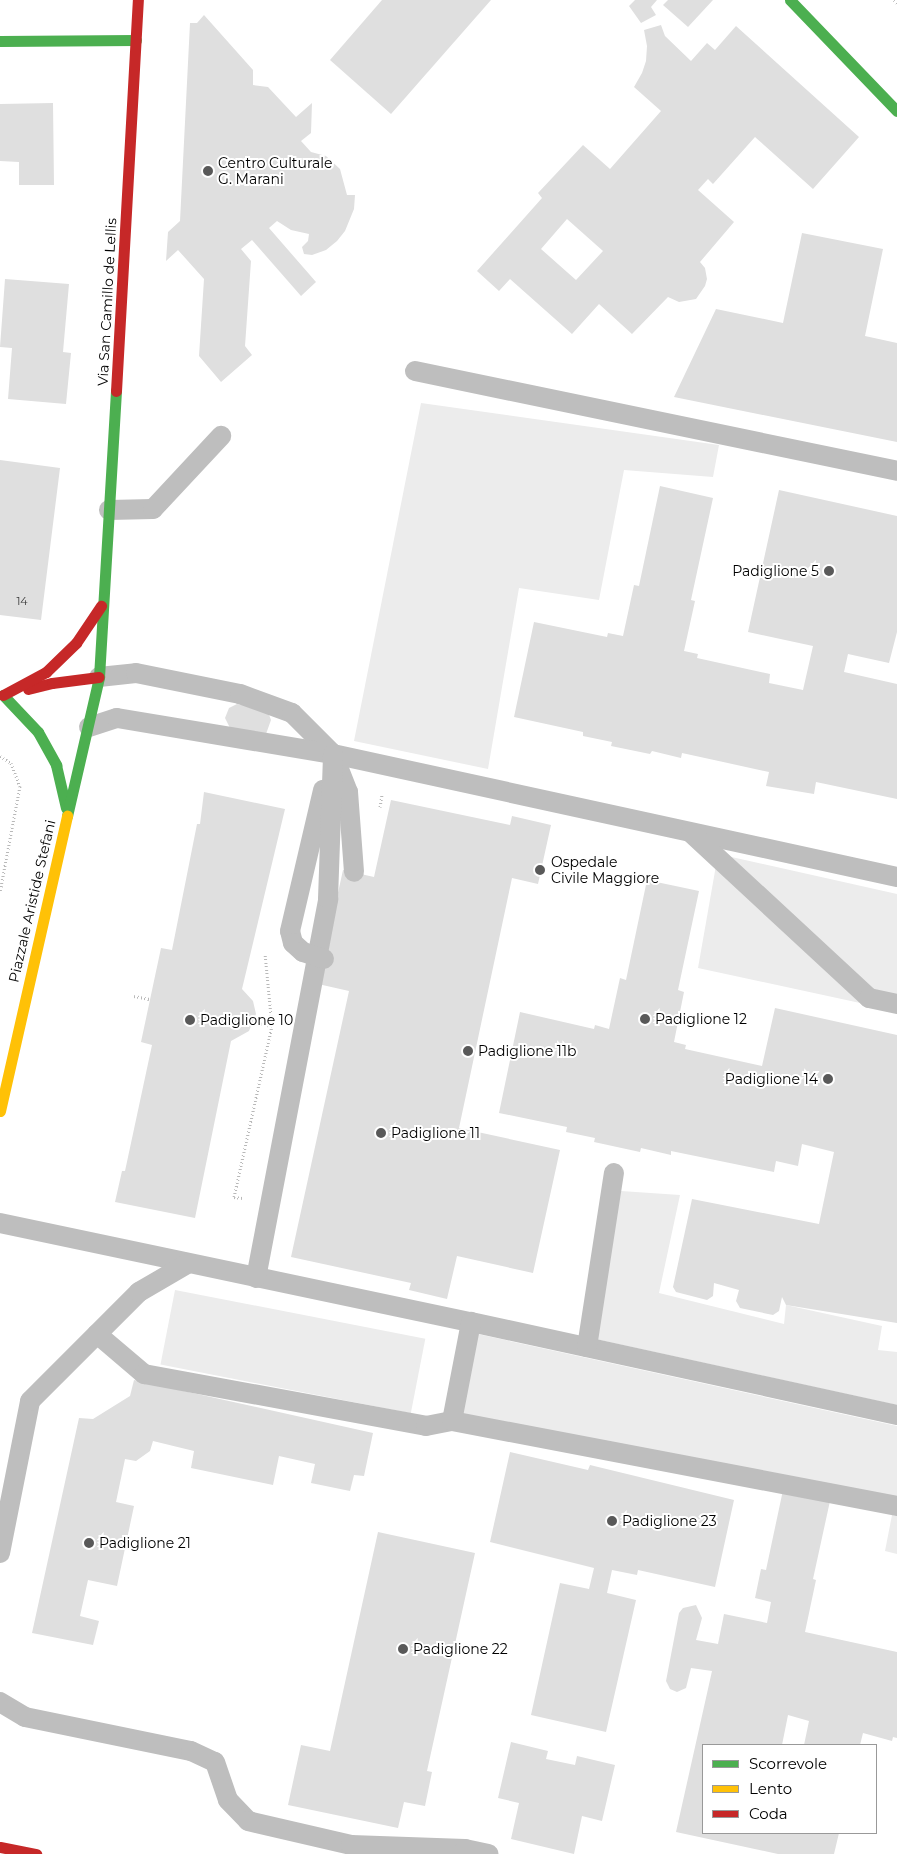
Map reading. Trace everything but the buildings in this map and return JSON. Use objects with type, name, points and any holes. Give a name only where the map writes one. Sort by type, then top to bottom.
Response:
[{"type":"street","name":"Via San Camillo de Lellis","points":[[99,677],[138,0]]},
{"type":"street","points":[[790,0],[897,112]]},
{"type":"street","points":[[0,41],[136,40]]},
{"type":"street","points":[[1,695],[46,672],[76,643],[102,605]]},
{"type":"street","points":[[1,695],[52,683],[99,677]]},
{"type":"street","name":"Piazzale Aristide Stefani","points":[[0,1111],[67,815],[90,727],[99,677]]},
{"type":"street","name":"Piazzale Aristide Stefani","points":[[1,695],[38,732],[56,765],[67,815]]},
{"type":"street","points":[[0,1847],[36,1854]]},
{"type":"lane","points":[[415,372],[897,471]]},
{"type":"lane","points":[[109,510],[154,509],[221,436]]},
{"type":"lane","points":[[99,677],[136,673],[240,694],[292,713],[333,754],[348,792],[354,872]]},
{"type":"lane","points":[[90,727],[116,718],[333,754],[897,877]]},
{"type":"lane","points":[[324,959],[303,952],[294,943],[290,931],[333,754]]},
{"type":"lane","points":[[256,1278],[328,899],[333,754]]},
{"type":"lane","points":[[690,832],[869,998],[897,1004]]},
{"type":"lane","points":[[587,1347],[614,1173]]},
{"type":"lane","points":[[0,1223],[187,1264],[471,1322],[897,1415]]},
{"type":"lane","points":[[0,1553],[30,1401],[139,1292],[187,1264]]},
{"type":"lane","points":[[452,1421],[471,1322]]},
{"type":"lane","points":[[97,1334],[144,1374],[426,1426],[452,1421],[897,1506]]},
{"type":"lane","points":[[0,1702],[25,1718],[190,1751],[215,1762],[228,1800],[248,1821],[351,1845],[465,1849],[488,1854]]},
{"type":"path","points":[[894,0],[897,3]]},
{"type":"path","points":[[0,756],[11,763],[20,786],[1,877],[0,892]]},
{"type":"path","points":[[252,1200],[234,1197],[272,1026],[264,950]]},
{"type":"path","points":[[134,996],[150,999]]},
{"type":"path","points":[[254,1022],[272,1026]]},
{"type":"shaded area","points":[[421,403],[719,445],[713,477],[624,470],[599,600],[519,588],[488,769],[354,741]]},
{"type":"shaded area","points":[[718,854],[897,894],[897,1011],[698,968]]},
{"type":"shaded area","points":[[621,1191],[680,1195],[659,1293],[784,1324],[786,1305],[882,1326],[878,1350],[897,1352],[897,1405],[591,1338]]},
{"type":"shaded area","points":[[175,1290],[425,1339],[411,1413],[160,1365]]},
{"type":"shaded area","points":[[473,1333],[897,1426],[897,1497],[462,1415]]},
{"type":"shaded area","points":[[892,1515],[897,1516],[897,1554],[885,1551]]},
{"type":"traffic: fast","points":[[790,0],[897,111]]},
{"type":"traffic: fast","points":[[0,41],[136,40]]},
{"type":"traffic: fast","points":[[67,816],[99,677],[116,391]]},
{"type":"traffic: fast","points":[[3,695],[38,732],[56,765],[66,808]]},
{"type":"traffic: slow","points":[[0,1111],[67,816]]},
{"type":"traffic: jam","points":[[116,391],[138,0]]},
{"type":"traffic: jam","points":[[3,695],[46,672],[76,643],[101,606]]},
{"type":"traffic: jam","points":[[28,689],[52,683],[99,677]]},
{"type":"traffic: jam","points":[[0,1847],[36,1854]]},
{"type":"place","name":"Centro Culturale G. Marani","points":[[208,171]]},
{"type":"place","name":"Padiglione 5","points":[[829,571]]},
{"type":"place","name":"Ospedale Civile Maggiore","points":[[540,870]]},
{"type":"place","name":"Padiglione 12","points":[[645,1019]]},
{"type":"place","name":"Padiglione 10","points":[[190,1020]]},
{"type":"place","name":"Padiglione 11b","points":[[468,1051]]},
{"type":"place","name":"Padiglione 14","points":[[828,1079]]},
{"type":"place","name":"Padiglione 11","points":[[381,1133]]},
{"type":"place","name":"Padiglione 23","points":[[612,1521]]},
{"type":"place","name":"Padiglione 21","points":[[89,1543]]},
{"type":"place","name":"Padiglione 22","points":[[403,1649]]}]
